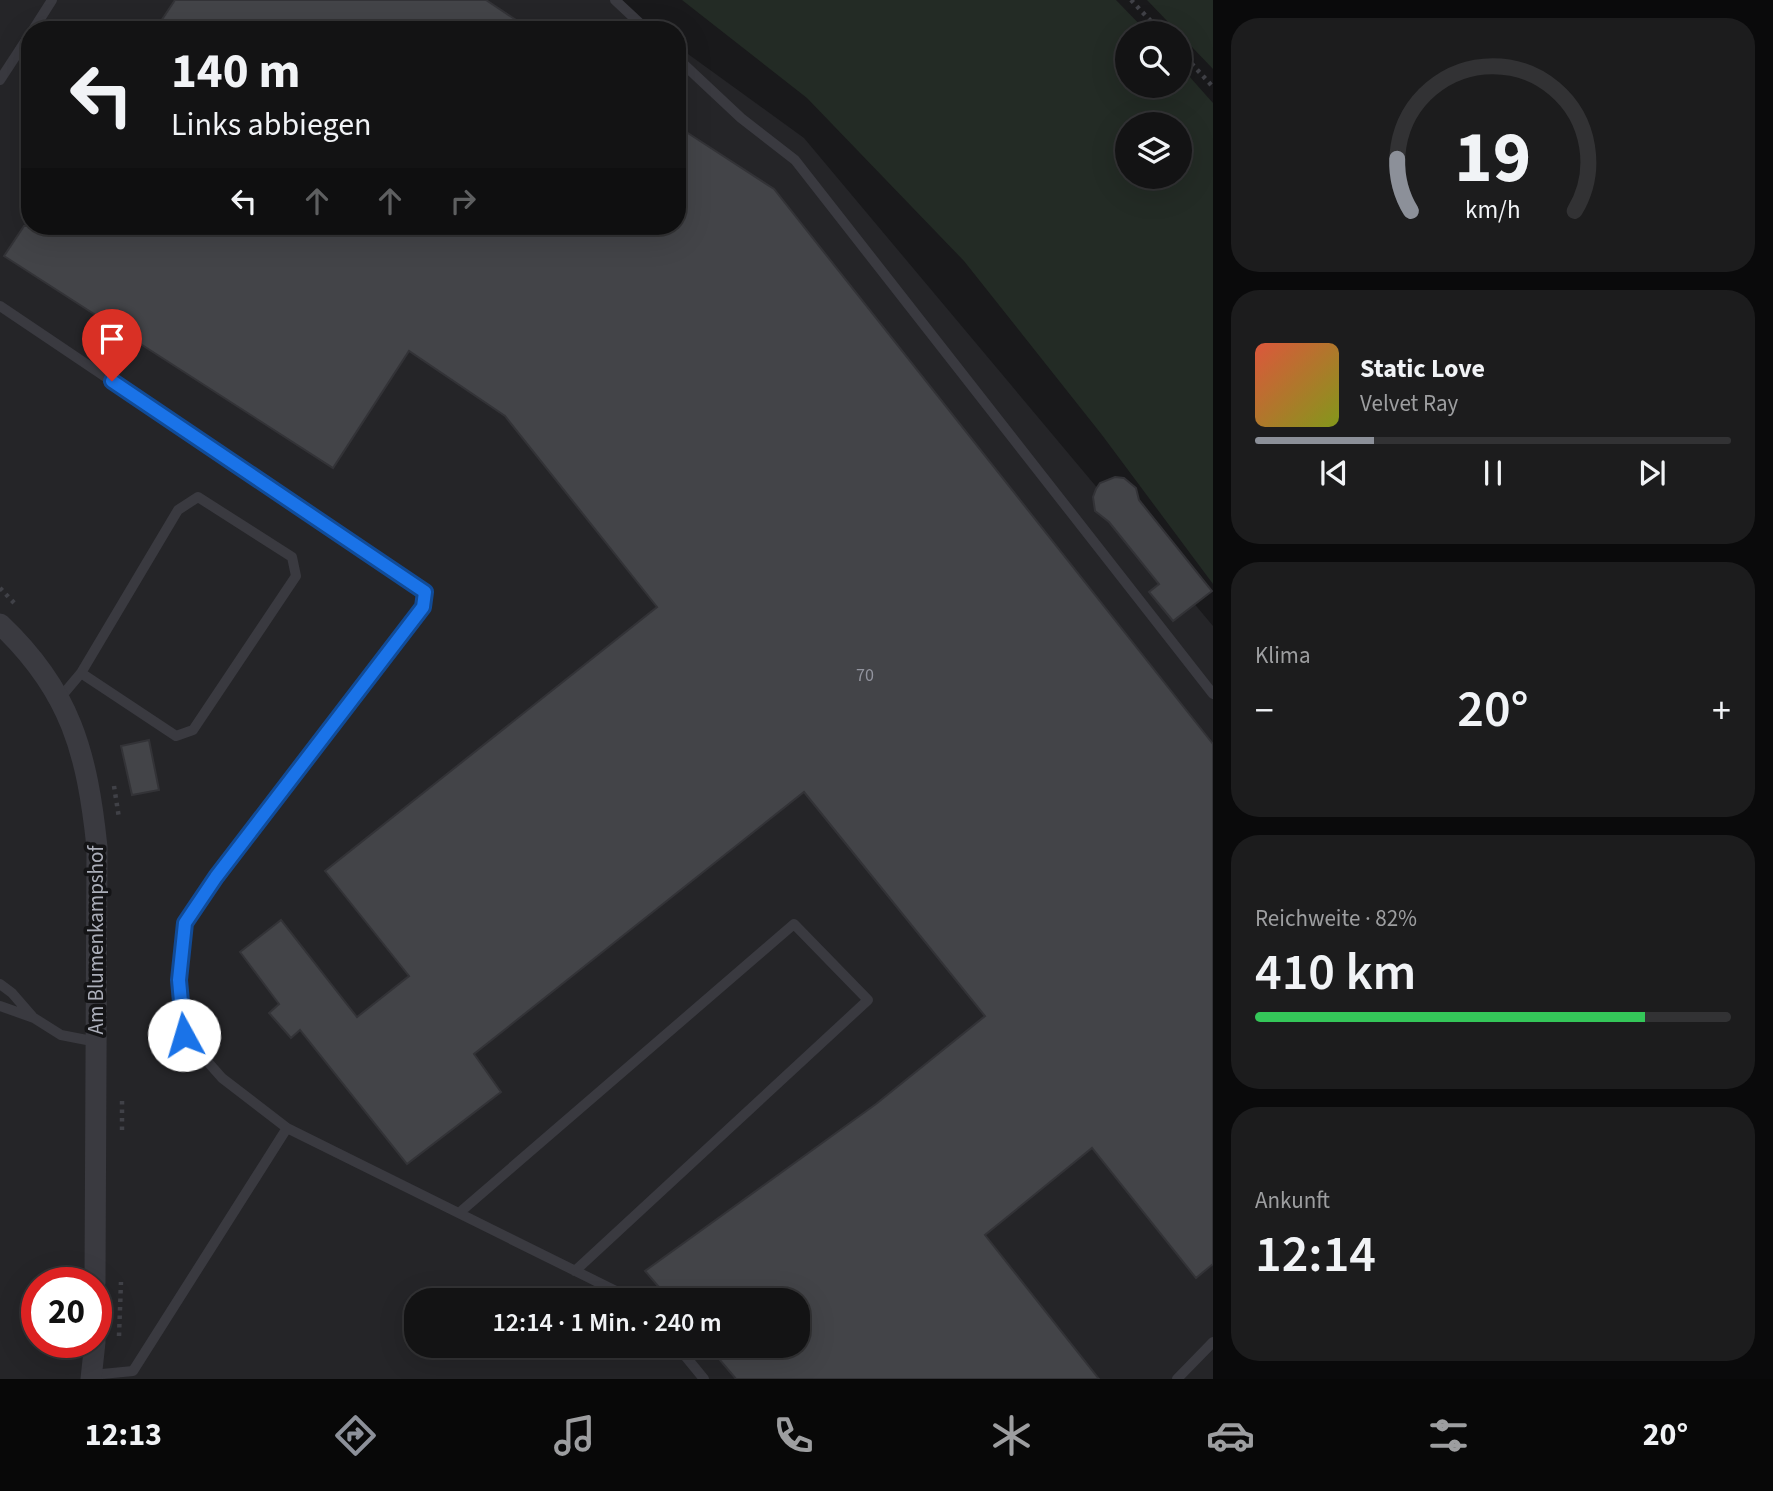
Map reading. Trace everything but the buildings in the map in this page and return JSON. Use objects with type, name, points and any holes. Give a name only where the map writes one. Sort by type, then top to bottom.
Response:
[{"type":"street","name":"Am Blumenkampshof","points":[[0,624],[33,659],[60,698],[80,749],[91,795],[97,846],[95,1267]]},
{"type":"street","points":[[91,1377],[93,1358]]},
{"type":"lane","points":[[39,21],[52,0]]},
{"type":"lane","points":[[615,0],[637,21]]},
{"type":"lane","points":[[0,80],[21,48]]},
{"type":"lane","points":[[686,66],[741,118],[794,160],[1213,694]]},
{"type":"lane","points":[[0,306],[425,592],[423,607],[216,877],[185,923],[179,980],[184,1035],[222,1078],[287,1128],[610,1288]]},
{"type":"lane","points":[[60,698],[81,673],[178,510],[198,497],[292,556],[296,576],[193,730],[176,736],[81,673]]},
{"type":"lane","points":[[459,1213],[794,924],[868,1000],[575,1271]]},
{"type":"lane","points":[[0,984],[12,993],[34,1018]]},
{"type":"lane","points":[[0,1006],[34,1018],[61,1035],[96,1042]]},
{"type":"lane","points":[[91,1377],[133,1371],[287,1128]]},
{"type":"lane","points":[[1177,1379],[1213,1342]]},
{"type":"lane","points":[[687,1358],[704,1379]]},
{"type":"path","points":[[1131,0],[1151,21]]},
{"type":"path","points":[[1192,64],[1213,88]]},
{"type":"shaded area","points":[[0,0],[615,0],[644,21],[21,21],[21,235],[686,235],[686,53],[804,138],[1213,626],[1213,1379],[0,1379]]},
{"type":"shaded area","points":[[682,0],[1116,0],[1136,21],[1115,21],[1115,98],[1192,98],[1192,79],[1213,103],[1213,584],[1102,435],[964,261],[807,98]]},
{"type":"shaded area","points":[[1147,0],[1213,0],[1213,69],[1192,47],[1192,21],[1167,21]]},
{"type":"route","points":[[112,381],[425,592],[423,607],[216,877],[185,923],[179,980],[184,1035]]}]
